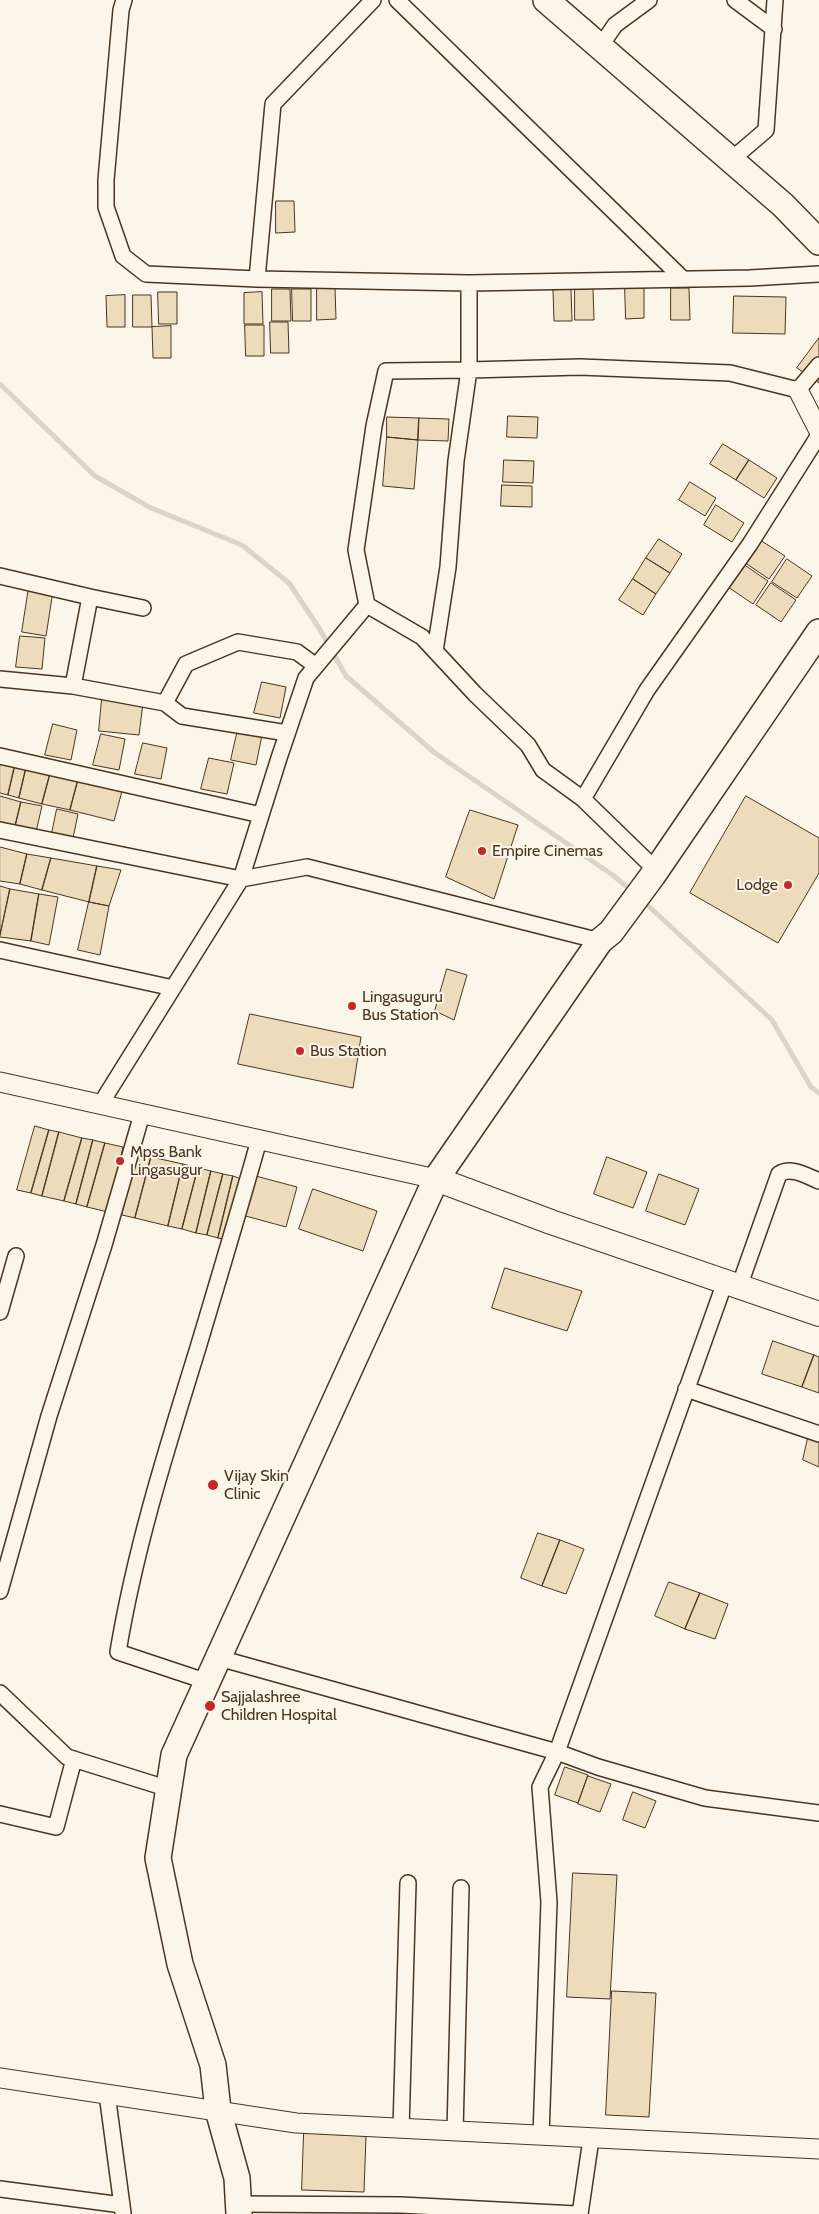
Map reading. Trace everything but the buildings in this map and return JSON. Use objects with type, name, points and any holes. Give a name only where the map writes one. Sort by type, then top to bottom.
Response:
[{"type":"highway","points":[[546,0],[783,205],[819,242]]},
{"type":"highway","points":[[238,2209],[237,2178],[218,2110],[213,2065],[180,1964],[158,1858],[174,1755],[436,1179],[605,936],[654,872],[819,632]]},
{"type":"main road","points":[[436,1179],[551,1222],[819,1314]]},
{"type":"street","points":[[124,0],[121,10],[106,180],[106,207],[123,256],[146,274],[257,279],[469,283],[683,279],[819,274]]},
{"type":"street","points":[[257,279],[273,104],[373,0]]},
{"type":"street","points":[[397,0],[683,279]]},
{"type":"street","points":[[600,47],[615,25],[648,0]]},
{"type":"street","points":[[735,0],[774,29]]},
{"type":"street","points":[[731,160],[766,130],[775,0]]},
{"type":"street","points":[[435,652],[448,567],[456,461],[469,370],[469,283]]},
{"type":"street","points":[[798,390],[819,365]]},
{"type":"street","points":[[583,799],[647,690],[750,544],[819,433],[798,390],[730,373],[580,367],[386,371],[374,426],[356,550],[367,605],[422,637],[528,745],[543,770],[583,799],[654,872]]},
{"type":"street","points":[[0,576],[90,598],[143,608]]},
{"type":"street","points":[[73,686],[90,598]]},
{"type":"street","points":[[100,1105],[241,879],[306,678],[367,605]]},
{"type":"street","points":[[165,703],[186,664],[238,642],[297,652],[316,666]]},
{"type":"street","points":[[0,679],[73,686],[165,703],[182,716],[287,733]]},
{"type":"street","points":[[0,756],[261,815]]},
{"type":"street","points":[[0,830],[241,879],[307,867],[605,936]]},
{"type":"street","points":[[0,950],[173,988]]},
{"type":"street","points":[[0,1082],[436,1179]]},
{"type":"street","points":[[0,1591],[49,1416],[104,1246],[142,1114]]},
{"type":"street","points":[[208,1682],[118,1652],[128,1591],[152,1497],[259,1140]]},
{"type":"street","points":[[541,2136],[549,1902],[540,1786],[557,1752],[686,1389],[779,1174],[786,1171],[794,1172],[819,1181]]},
{"type":"street","points":[[0,1312],[16,1256]]},
{"type":"street","points":[[686,1389],[819,1434]]},
{"type":"street","points":[[219,1658],[557,1752],[598,1767],[705,1798],[819,1813]]},
{"type":"street","points":[[0,1693],[67,1757],[169,1789]]},
{"type":"street","points":[[0,1814],[56,1827],[74,1759]]},
{"type":"street","points":[[401,2129],[408,1883]]},
{"type":"street","points":[[454,2132],[461,1888]]},
{"type":"street","points":[[0,2078],[296,2123],[819,2149]]},
{"type":"street","points":[[0,2188],[122,2209],[107,2094]]},
{"type":"street","points":[[580,2214],[591,2139]]},
{"type":"street","points":[[238,2209],[401,2205],[576,2214]]},
{"type":"waterway","points":[[0,384],[95,476],[151,508],[242,545],[289,583],[319,628],[346,676],[435,753],[614,876],[633,892]]},
{"type":"waterway","points":[[643,901],[772,1020],[811,1087],[819,1093]]},
{"type":"place","name":"Empire Cinemas","points":[[482,851]]},
{"type":"place","name":"Lodge","points":[[788,885]]},
{"type":"place","name":"Lingasuguru Bus Station","points":[[352,1006]]},
{"type":"place","name":"Bus Station","points":[[300,1051]]},
{"type":"place","name":"Mpss Bank Lingasugur","points":[[120,1161]]},
{"type":"place","name":"Vijay Skin Clinic","points":[[213,1485]]},
{"type":"place","name":"Sajjalashree Children Hospital","points":[[210,1706]]}]
